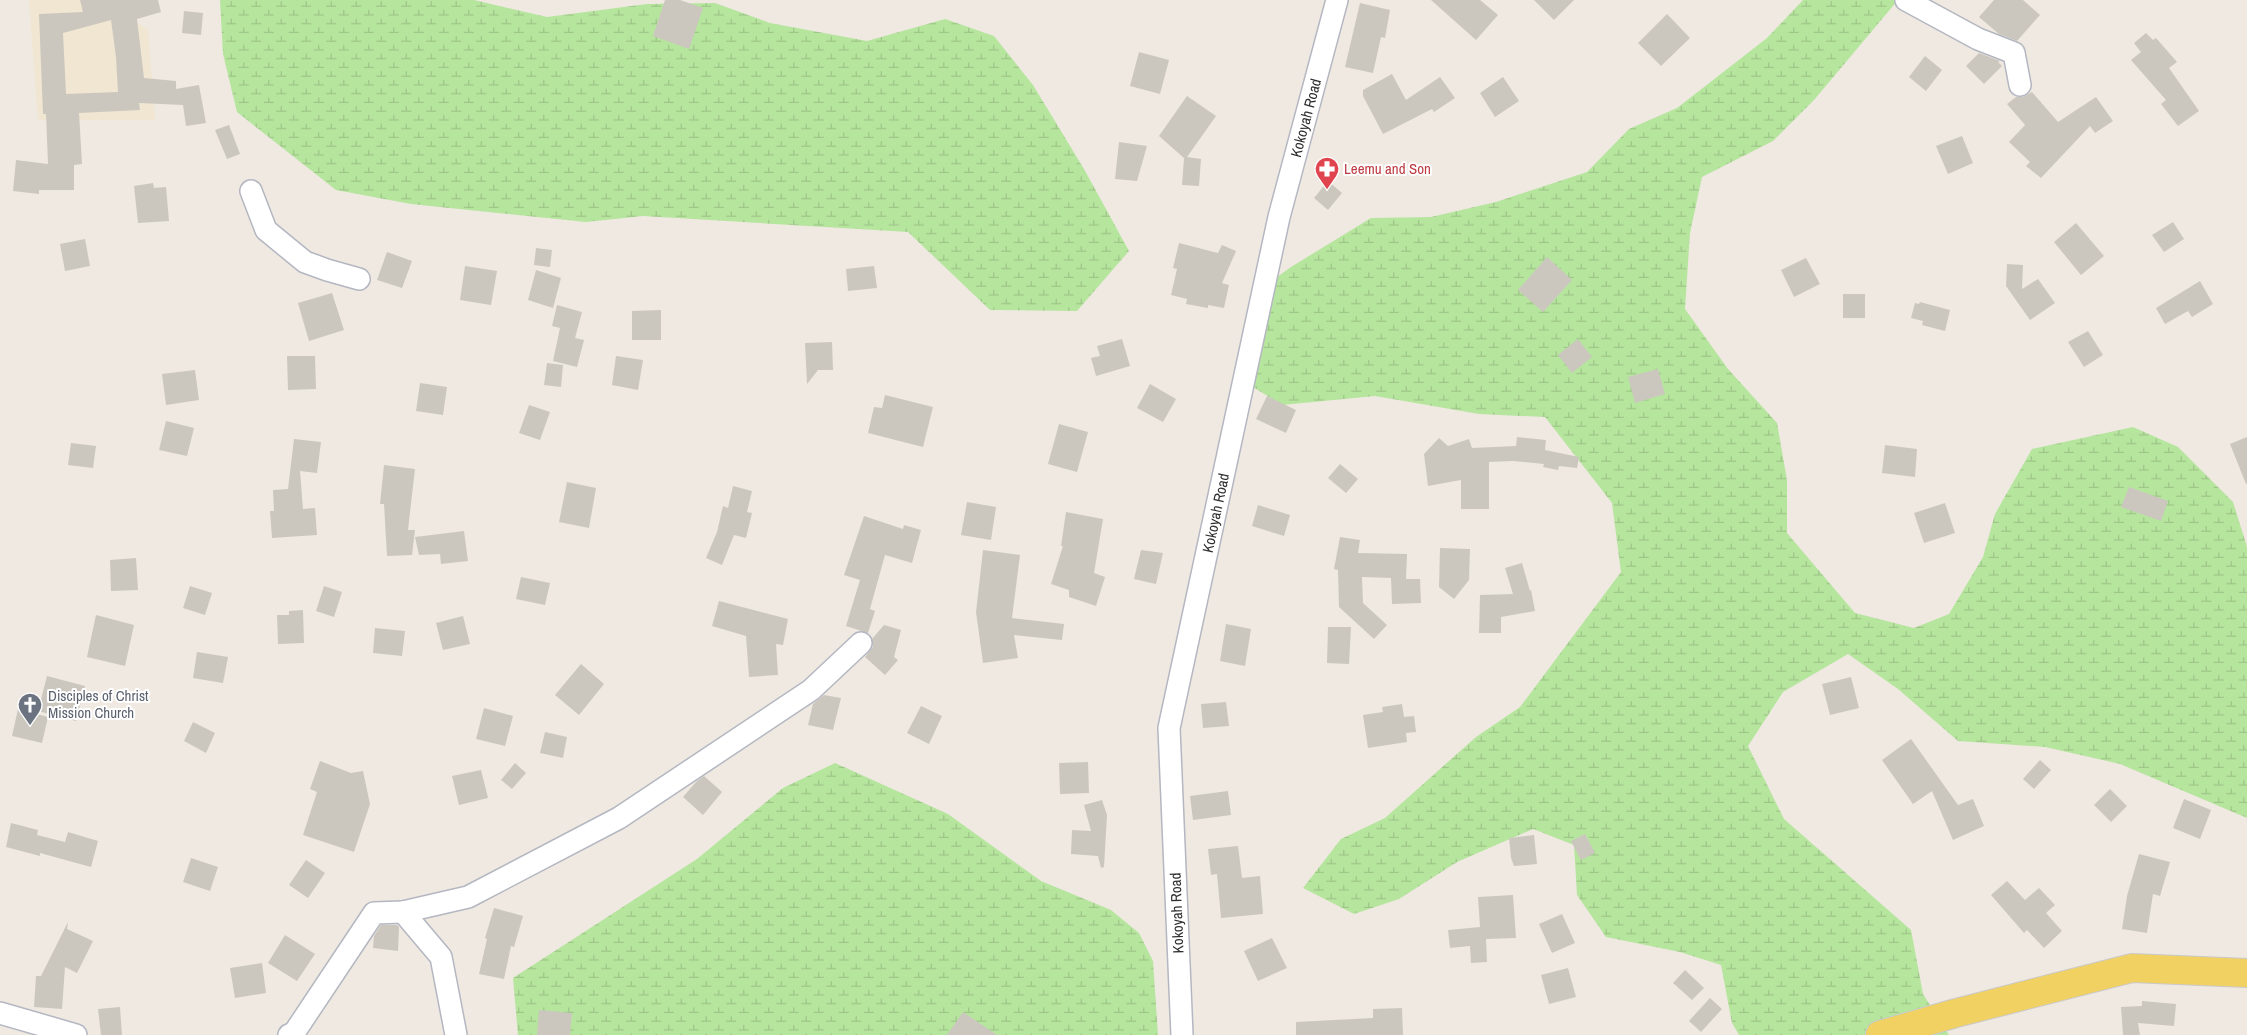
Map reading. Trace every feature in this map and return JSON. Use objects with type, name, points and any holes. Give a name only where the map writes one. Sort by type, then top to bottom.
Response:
[{"type":"main road","points":[[1880,1035],[2132,968],[2247,973]]},
{"type":"street","name":"Kokoyah Road","points":[[1182,1035],[1170,728],[1279,217],[1337,0]]},
{"type":"street","points":[[1906,0],[1978,39],[2014,52],[2020,85]]},
{"type":"street","points":[[251,191],[266,230],[305,262],[359,278]]},
{"type":"street","points":[[289,1035],[294,1033],[374,913],[403,912],[468,897],[619,818],[811,690],[861,643]]},
{"type":"street","points":[[403,912],[441,957],[456,1035]]},
{"type":"street","points":[[0,1013],[76,1035]]},
{"type":"shaded area","points":[[29,0],[130,0],[135,21],[148,30],[155,120],[38,120]]},
{"type":"green space","points":[[220,0],[474,0],[547,17],[647,4],[715,3],[770,23],[867,41],[945,19],[994,36],[1033,85],[1084,169],[1129,251],[1077,311],[990,310],[908,232],[643,216],[586,222],[411,204],[336,190],[237,112],[223,54]]},
{"type":"green space","points":[[1803,0],[1898,0],[1814,100],[1773,141],[1702,177],[1690,233],[1685,309],[1728,369],[1777,423],[1787,480],[1787,533],[1855,613],[1914,628],[1949,614],[1983,557],[1995,514],[2032,449],[2133,427],[2178,447],[2233,502],[2247,547],[2247,818],[2120,764],[2045,747],[1958,741],[1898,689],[1848,654],[1783,692],[1748,746],[1784,819],[1911,930],[1923,994],[1949,1035],[1739,1035],[1732,1023],[1721,965],[1680,952],[1606,937],[1577,895],[1574,845],[1533,829],[1457,862],[1399,899],[1354,914],[1303,888],[1341,839],[1385,818],[1476,737],[1520,707],[1621,572],[1612,503],[1545,417],[1479,414],[1375,396],[1282,405],[1237,377],[1259,290],[1291,267],[1371,218],[1431,217],[1496,202],[1587,172],[1629,129],[1677,108],[1767,38]]},
{"type":"green space","points":[[835,763],[948,814],[1041,881],[1111,910],[1139,933],[1153,961],[1158,1035],[518,1035],[513,978],[697,859],[783,788]]},
{"type":"building","points":[[80,0],[158,0],[161,12],[137,19],[144,78],[176,81],[176,89],[199,85],[206,123],[186,126],[183,105],[139,103],[140,110],[79,113],[82,164],[74,165],[74,190],[39,190],[39,194],[13,191],[16,160],[48,164],[46,114],[43,114],[39,14],[83,12]],"holes":[[[111,20],[118,92],[66,94],[63,33]]]},
{"type":"building","points":[[665,0],[680,0],[703,8],[689,49],[653,36]]},
{"type":"building","points":[[1431,0],[1480,0],[1498,15],[1476,40]]},
{"type":"building","points":[[1534,0],[1574,0],[1554,20]]},
{"type":"building","points":[[1994,0],[2023,0],[2040,15],[2017,41],[1999,34],[1979,17]]},
{"type":"building","points":[[1360,3],[1390,10],[1385,38],[1381,37],[1373,73],[1345,67]]},
{"type":"building","points":[[184,11],[203,13],[201,35],[182,33]]},
{"type":"building","points":[[1667,14],[1690,38],[1661,66],[1638,43]]},
{"type":"building","points":[[2146,33],[2153,40],[2156,38],[2177,62],[2169,68],[2199,111],[2178,126],[2161,104],[2166,100],[2131,60],[2141,52],[2134,43]]},
{"type":"building","points":[[1139,52],[1169,60],[1160,94],[1130,86]]},
{"type":"building","points":[[1979,53],[2000,61],[1998,62],[2002,66],[1984,84],[1966,66]]},
{"type":"building","points":[[1925,56],[1942,70],[1926,91],[1909,77]]},
{"type":"building","points":[[1392,74],[1406,100],[1440,77],[1455,98],[1434,112],[1432,109],[1383,134],[1363,96],[1363,90]]},
{"type":"building","points":[[1503,77],[1519,101],[1495,117],[1480,93]]},
{"type":"building","points":[[2032,92],[2058,122],[2096,97],[2113,121],[2095,133],[2090,126],[2041,178],[2026,166],[2030,162],[2009,142],[2025,125],[2007,104],[2016,97],[2023,97]]},
{"type":"building","points":[[1187,96],[1216,116],[1187,157],[1201,159],[1199,186],[1182,185],[1184,158],[1159,136]]},
{"type":"building","points":[[229,125],[240,154],[227,159],[215,130]]},
{"type":"building","points":[[1962,136],[1973,163],[1948,174],[1936,146]]},
{"type":"building","points":[[1119,142],[1147,146],[1137,181],[1115,179]]},
{"type":"building","points":[[1328,181],[1342,193],[1328,210],[1314,198]]},
{"type":"building","points":[[153,183],[154,188],[166,187],[169,221],[138,223],[134,186]]},
{"type":"building","points":[[2173,222],[2184,239],[2164,252],[2152,235]]},
{"type":"building","points":[[2076,223],[2104,256],[2081,275],[2054,242]]},
{"type":"building","points":[[85,239],[90,266],[65,271],[60,244]]},
{"type":"building","points":[[1179,243],[1218,253],[1222,245],[1236,251],[1222,283],[1229,285],[1224,308],[1208,305],[1208,308],[1186,304],[1187,299],[1171,295],[1177,269],[1173,268]]},
{"type":"building","points":[[536,248],[552,250],[550,267],[534,265]]},
{"type":"building","points":[[387,252],[412,261],[402,288],[377,280]]},
{"type":"building","points":[[1547,257],[1572,280],[1543,312],[1518,290]]},
{"type":"building","points":[[1806,258],[1820,284],[1794,297],[1781,270]]},
{"type":"building","points":[[2007,264],[2023,265],[2022,289],[2038,279],[2055,303],[2030,320],[2006,286]]},
{"type":"building","points":[[465,266],[497,271],[491,305],[460,300]]},
{"type":"building","points":[[874,266],[877,288],[848,291],[846,269]]},
{"type":"building","points":[[536,270],[561,278],[553,308],[528,300]]},
{"type":"building","points":[[2200,281],[2213,304],[2192,317],[2188,311],[2165,324],[2156,308]]},
{"type":"building","points":[[332,293],[344,330],[309,341],[298,303]]},
{"type":"building","points":[[1843,294],[1865,294],[1865,318],[1843,318]]},
{"type":"building","points":[[1920,302],[1950,310],[1945,331],[1922,325],[1923,321],[1911,318],[1915,303],[1919,304]]},
{"type":"building","points":[[557,305],[582,312],[575,338],[584,340],[577,367],[553,361],[560,328],[552,326]]},
{"type":"building","points":[[661,310],[661,340],[632,340],[632,311]]},
{"type":"building","points":[[2088,331],[2103,355],[2084,367],[2068,342]]},
{"type":"building","points":[[1122,339],[1130,366],[1096,376],[1091,358],[1100,356],[1097,346]]},
{"type":"building","points":[[1578,339],[1592,357],[1572,373],[1558,355]]},
{"type":"building","points":[[832,342],[833,370],[818,370],[807,384],[805,343]]},
{"type":"building","points":[[287,356],[315,356],[316,389],[288,390]]},
{"type":"building","points":[[616,356],[643,360],[638,390],[612,385]]},
{"type":"building","points":[[547,363],[563,365],[561,387],[544,385]]},
{"type":"building","points":[[1658,369],[1665,394],[1635,403],[1628,377]]},
{"type":"building","points":[[195,370],[199,400],[166,405],[162,374]]},
{"type":"building","points":[[420,383],[447,387],[443,415],[416,411]]},
{"type":"building","points":[[1150,384],[1176,399],[1163,422],[1137,408]]},
{"type":"building","points":[[885,395],[933,407],[923,447],[868,433],[874,407],[882,408]]},
{"type":"building","points":[[1267,396],[1296,410],[1286,433],[1256,419]]},
{"type":"building","points":[[529,405],[550,412],[540,440],[519,433]]},
{"type":"building","points":[[166,421],[194,428],[187,456],[159,450]]},
{"type":"building","points":[[1059,424],[1088,432],[1077,472],[1048,464]]},
{"type":"building","points":[[1517,437],[1546,440],[1545,450],[1579,457],[1577,468],[1559,466],[1558,470],[1543,467],[1544,464],[1513,461],[1489,462],[1489,509],[1461,509],[1461,480],[1428,486],[1424,454],[1439,438],[1448,446],[1469,439],[1472,448],[1516,446]]},
{"type":"building","points":[[2247,437],[2247,484],[2246,484],[2230,444]]},
{"type":"building","points":[[294,439],[321,442],[317,473],[300,471],[303,509],[315,508],[317,535],[272,538],[270,511],[274,511],[273,490],[288,489]]},
{"type":"building","points":[[71,443],[96,446],[93,468],[68,465]]},
{"type":"building","points":[[1885,445],[1917,449],[1915,477],[1882,473]]},
{"type":"building","points":[[1340,464],[1358,479],[1346,493],[1328,478]]},
{"type":"building","points":[[384,465],[415,469],[408,530],[415,530],[412,555],[387,556],[384,504],[380,504]]},
{"type":"building","points":[[567,482],[596,488],[589,528],[559,522]]},
{"type":"building","points":[[733,486],[752,491],[747,512],[752,513],[746,538],[734,535],[722,565],[706,558],[717,532],[723,506],[728,508]]},
{"type":"building","points":[[2129,487],[2168,501],[2161,521],[2121,507]]},
{"type":"building","points":[[967,502],[996,507],[991,540],[961,535]]},
{"type":"building","points":[[1945,503],[1955,533],[1924,543],[1914,513]]},
{"type":"building","points":[[1258,505],[1290,515],[1284,536],[1252,526]]},
{"type":"building","points":[[1066,512],[1103,519],[1094,573],[1105,577],[1096,606],[1069,597],[1069,590],[1051,584],[1063,546],[1061,546]]},
{"type":"building","points":[[864,516],[903,529],[904,525],[921,530],[912,563],[885,555],[870,609],[875,611],[868,633],[846,626],[860,580],[844,575]]},
{"type":"building","points":[[464,531],[468,561],[441,564],[440,554],[419,555],[415,537]]},
{"type":"building","points":[[1340,537],[1360,540],[1358,553],[1407,554],[1406,579],[1420,579],[1421,603],[1392,604],[1391,578],[1362,577],[1363,603],[1387,625],[1374,639],[1339,607],[1338,570],[1334,569]]},
{"type":"building","points":[[1440,548],[1470,549],[1469,580],[1454,599],[1439,587]]},
{"type":"building","points":[[983,550],[1020,555],[1012,618],[1064,624],[1062,640],[1014,635],[1018,658],[983,663],[976,612]]},
{"type":"building","points":[[1141,550],[1163,553],[1156,584],[1134,579]]},
{"type":"building","points":[[136,558],[138,590],[111,591],[110,560]]},
{"type":"building","points":[[1522,563],[1531,590],[1535,611],[1501,617],[1501,633],[1479,633],[1480,595],[1513,594],[1505,568]]},
{"type":"building","points":[[521,577],[550,583],[545,605],[516,599]]},
{"type":"building","points":[[190,586],[212,593],[205,615],[183,608]]},
{"type":"building","points":[[324,586],[342,592],[334,617],[316,611]]},
{"type":"building","points":[[719,601],[788,619],[783,645],[776,644],[778,675],[749,677],[746,636],[712,626]]},
{"type":"building","points":[[303,610],[304,643],[278,644],[277,615],[289,615],[289,611]]},
{"type":"building","points":[[96,615],[134,625],[125,666],[87,657]]},
{"type":"building","points":[[463,616],[470,644],[443,650],[436,623]]},
{"type":"building","points":[[1226,624],[1251,629],[1245,666],[1220,661]]},
{"type":"building","points":[[884,625],[901,630],[894,657],[898,660],[885,675],[865,657],[873,647],[872,639]]},
{"type":"building","points":[[1328,627],[1351,627],[1349,664],[1327,663]]},
{"type":"building","points":[[375,628],[405,631],[402,656],[373,653]]},
{"type":"building","points":[[197,652],[228,657],[223,683],[193,678]]},
{"type":"building","points":[[581,664],[604,684],[579,715],[555,695]]},
{"type":"building","points":[[47,676],[85,686],[76,721],[38,711]]},
{"type":"building","points":[[1851,677],[1859,708],[1830,715],[1822,684]]},
{"type":"building","points":[[824,695],[841,698],[833,730],[808,725],[813,704]]},
{"type":"building","points":[[1226,702],[1229,726],[1203,728],[1201,704]]},
{"type":"building","points":[[1402,704],[1404,717],[1414,716],[1416,732],[1406,733],[1407,742],[1368,748],[1363,715],[1383,712],[1382,707]]},
{"type":"building","points":[[921,706],[942,716],[929,744],[907,733]]},
{"type":"building","points":[[484,708],[513,716],[505,746],[476,739]]},
{"type":"building","name":"Disciples of Christ Mission Church","points":[[18,709],[48,717],[42,743],[12,736]]},
{"type":"building","points":[[193,722],[215,733],[206,753],[184,741]]},
{"type":"building","points":[[545,732],[567,737],[563,758],[540,753]]},
{"type":"building","points":[[1911,739],[1958,805],[1973,799],[1984,826],[1953,840],[1932,791],[1913,804],[1882,760]]},
{"type":"building","points":[[2040,760],[2051,770],[2034,789],[2023,779]]},
{"type":"building","points":[[320,761],[351,773],[363,771],[370,804],[354,852],[303,835],[317,792],[310,789]]},
{"type":"building","points":[[1088,762],[1089,793],[1060,794],[1059,763]]},
{"type":"building","points":[[515,763],[526,773],[512,789],[501,780]]},
{"type":"building","points":[[481,770],[488,798],[459,805],[452,776]]},
{"type":"building","points":[[704,776],[722,792],[703,815],[683,797]]},
{"type":"building","points":[[2110,789],[2127,806],[2111,822],[2094,805]]},
{"type":"building","points":[[1228,791],[1231,815],[1193,820],[1190,796]]},
{"type":"building","points":[[2184,799],[2211,810],[2200,839],[2173,828]]},
{"type":"building","points":[[1102,800],[1107,815],[1104,867],[1101,868],[1098,856],[1071,854],[1072,830],[1091,831],[1084,805]]},
{"type":"building","points":[[11,823],[38,830],[37,835],[65,842],[68,832],[98,841],[91,867],[40,853],[40,856],[6,847]]},
{"type":"building","points":[[1585,834],[1595,853],[1581,860],[1571,841]]},
{"type":"building","points":[[1534,835],[1537,864],[1514,866],[1511,858],[1509,838]]},
{"type":"building","points":[[1238,846],[1242,878],[1260,876],[1263,914],[1221,918],[1217,874],[1211,875],[1208,849]]},
{"type":"building","points":[[2139,854],[2170,862],[2160,896],[2153,894],[2147,933],[2122,929],[2127,896]]},
{"type":"building","points":[[191,858],[218,867],[210,891],[183,882]]},
{"type":"building","points":[[306,860],[325,873],[308,898],[289,885]]},
{"type":"building","points":[[2007,881],[2025,900],[2039,888],[2055,905],[2046,913],[2062,931],[2044,948],[2027,930],[2024,933],[1991,895]]},
{"type":"building","points":[[1513,895],[1516,938],[1486,939],[1487,962],[1471,963],[1470,946],[1450,948],[1448,930],[1480,927],[1478,897]]},
{"type":"building","points":[[494,908],[523,916],[514,947],[511,946],[504,979],[479,974],[487,939],[485,938]]},
{"type":"building","points":[[1562,914],[1575,943],[1552,953],[1539,924]]},
{"type":"building","points":[[68,922],[67,929],[93,941],[77,973],[65,967],[62,1009],[34,1007],[36,976],[41,976]]},
{"type":"building","points":[[381,925],[397,925],[399,927],[398,951],[373,948],[374,936]]},
{"type":"building","points":[[285,935],[315,954],[297,981],[268,963]]},
{"type":"building","points":[[1272,938],[1287,968],[1258,981],[1244,951]]},
{"type":"building","points":[[262,963],[266,993],[235,998],[230,968]]},
{"type":"building","points":[[1568,968],[1576,997],[1549,1004],[1541,975]]},
{"type":"building","points":[[1685,970],[1704,988],[1692,1000],[1673,983]]},
{"type":"building","points":[[1710,998],[1722,1009],[1701,1032],[1689,1021]]},
{"type":"building","points":[[2142,1001],[2176,1004],[2174,1026],[2138,1023],[2140,1035],[2123,1035],[2121,1007],[2142,1006]]},
{"type":"building","points":[[120,1007],[122,1035],[101,1035],[98,1009]]},
{"type":"building","points":[[1402,1008],[1403,1035],[1296,1035],[1296,1022],[1373,1018],[1373,1009]]},
{"type":"building","points":[[539,1010],[572,1013],[570,1035],[537,1035]]},
{"type":"building","points":[[963,1012],[997,1035],[947,1035]]},
{"type":"place","name":"Leemu and Son","points":[[1327,190]]},
{"type":"place","name":"Disciples of Christ Mission Church","points":[[30,726]]}]
